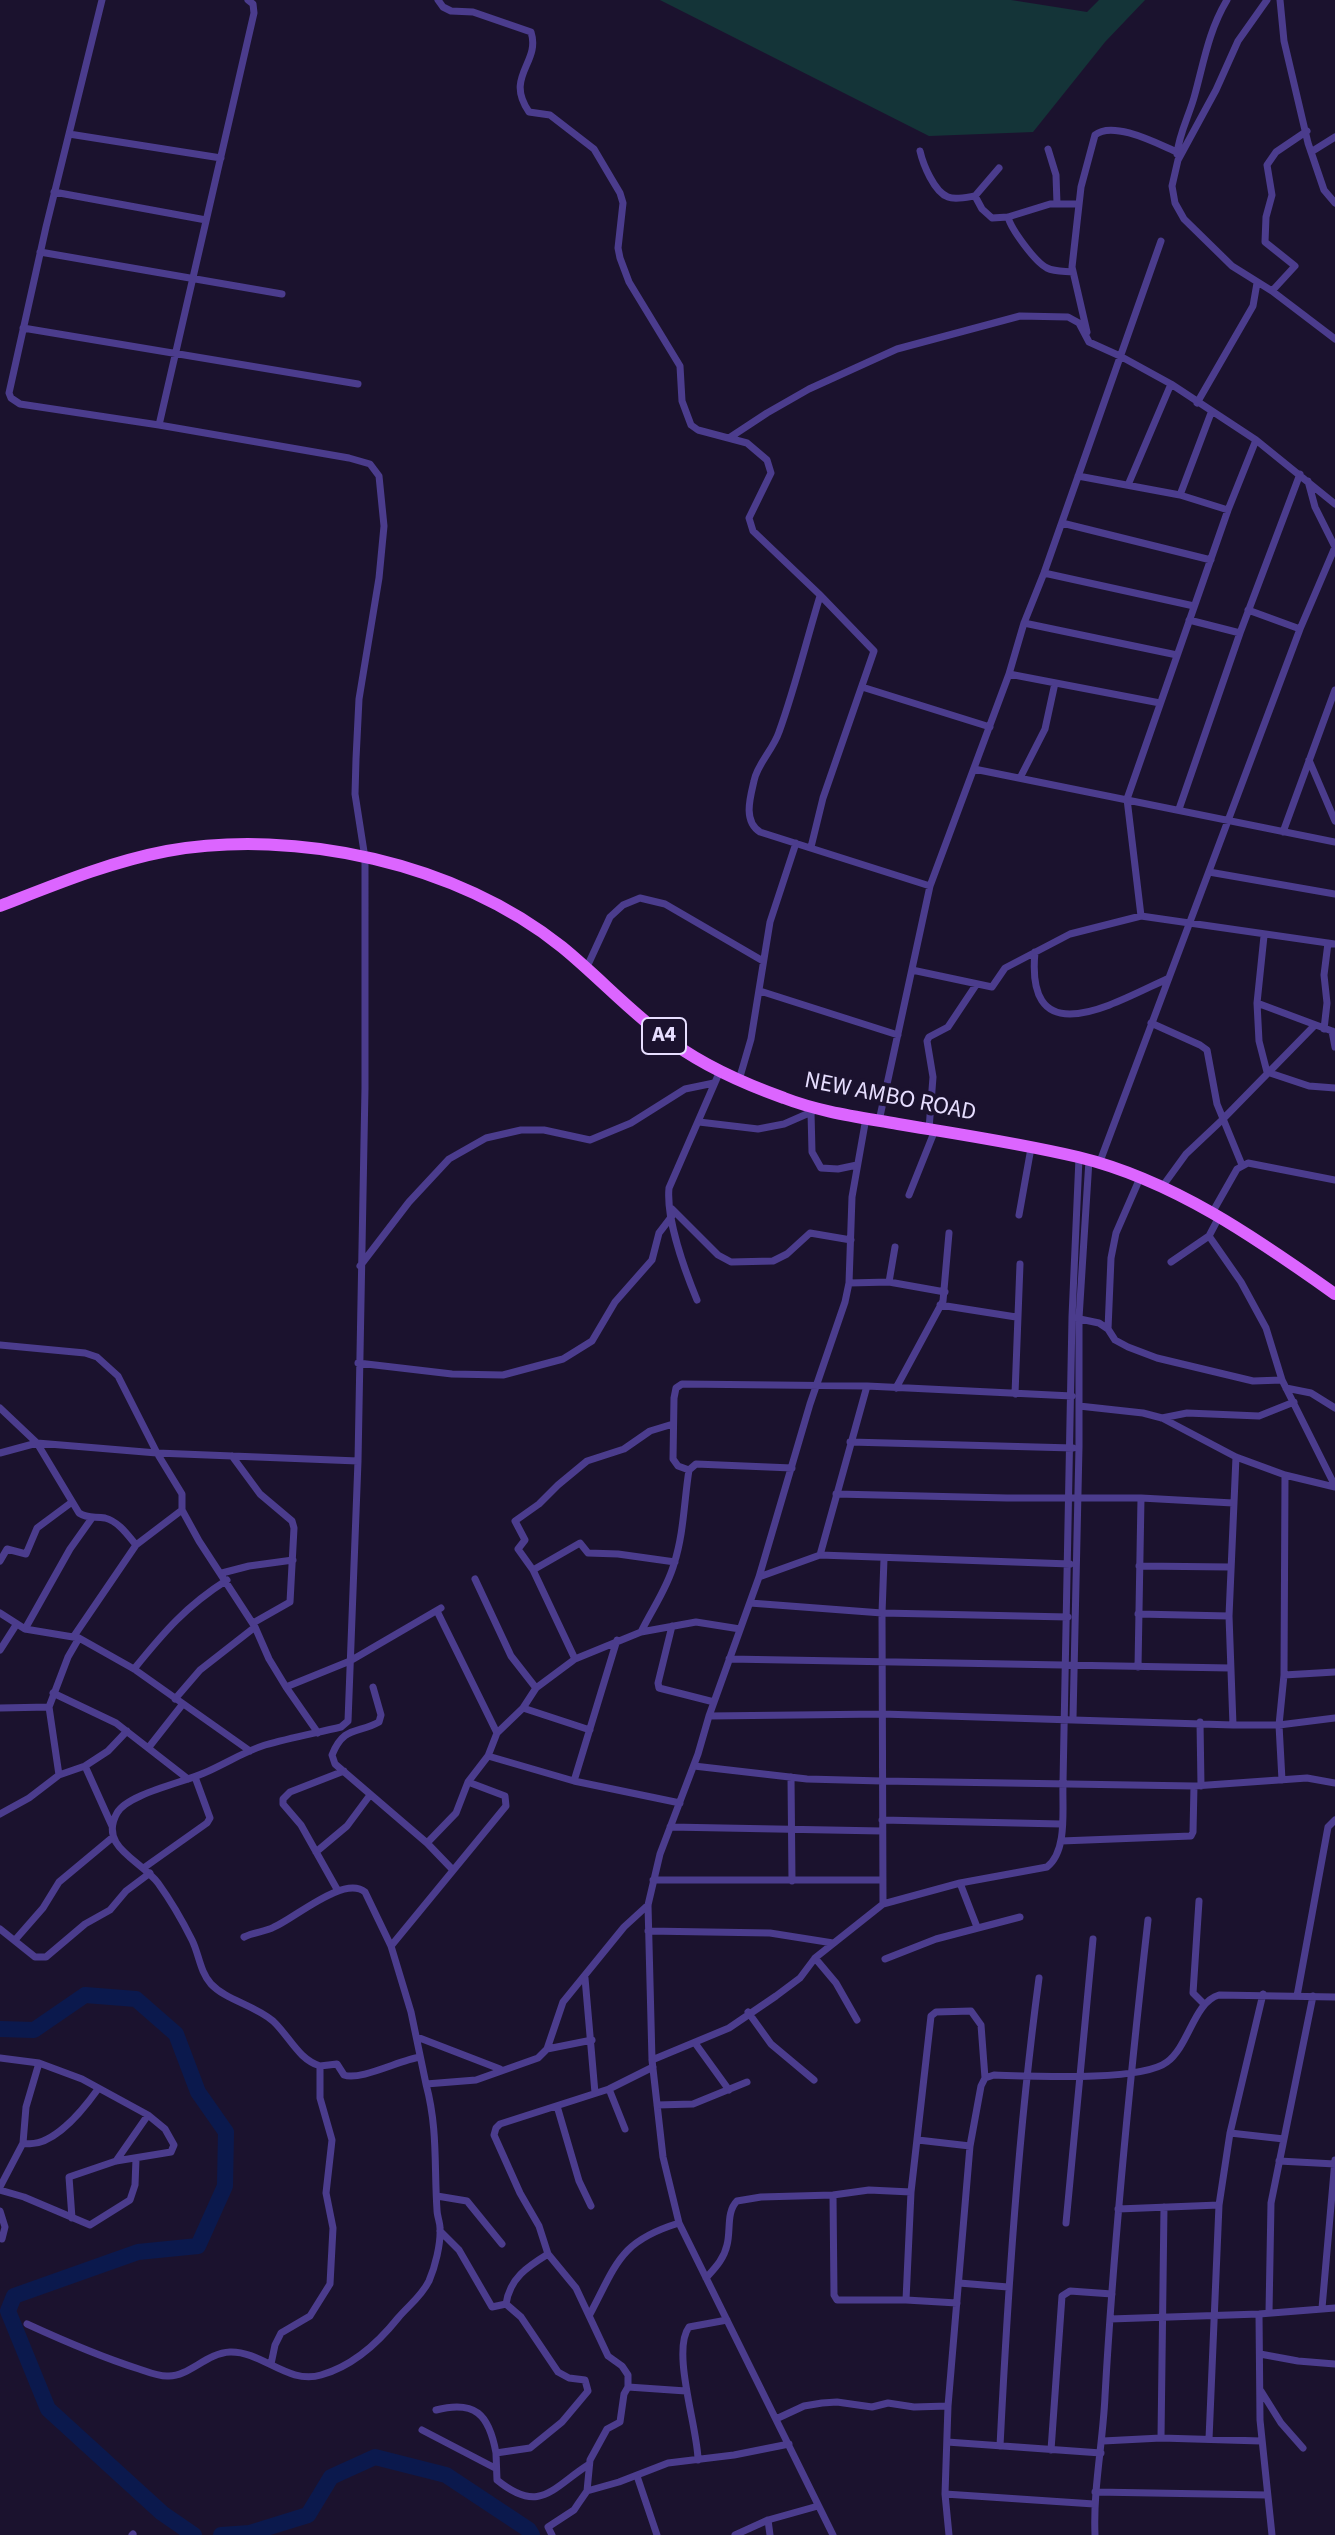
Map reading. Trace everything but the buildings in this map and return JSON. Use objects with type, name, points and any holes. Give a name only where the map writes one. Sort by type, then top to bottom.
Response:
[{"type":"main road","name":"NEW AMBO ROAD","points":[[0,906],[94,870],[178,850],[223,845],[282,845],[365,858],[418,872],[507,911],[561,946],[674,1044],[739,1080],[814,1111],[1031,1148],[1089,1161],[1140,1178],[1216,1215],[1335,1294]]},
{"type":"street","points":[[102,0],[40,252],[10,384],[11,398],[20,404],[159,425],[370,464],[379,476],[384,526],[379,578],[359,699],[356,759],[355,794],[365,858],[365,1088],[358,1461],[348,1721],[341,1727],[250,1751],[191,1778],[158,1789],[121,1807],[112,1826]]},
{"type":"street","points":[[159,425],[254,13],[253,4],[248,0]]},
{"type":"street","points":[[438,0],[451,11],[473,12],[531,32],[534,46],[519,78],[522,102],[529,112],[553,116],[600,157],[623,203],[618,248],[620,258],[629,282],[680,366],[683,410],[691,425],[698,430],[747,443],[770,464],[771,473],[749,518],[753,531],[874,651],[823,798],[811,847]]},
{"type":"street","points":[[1227,0],[1207,44],[1178,156],[1172,186],[1175,203],[1184,219],[1232,266],[1272,291],[1335,339]]},
{"type":"street","points":[[1178,156],[1216,90],[1238,41],[1267,0]]},
{"type":"street","points":[[1280,0],[1284,41],[1311,152],[1324,190],[1334,200]]},
{"type":"street","points":[[1089,342],[1073,272],[1074,235],[1091,145],[1100,131],[1110,130],[1129,133],[1178,156]]},
{"type":"street","points":[[1272,291],[1295,266],[1265,242],[1266,217],[1272,199],[1267,165],[1276,152],[1307,131]]},
{"type":"street","points":[[69,134],[221,158]]},
{"type":"street","points":[[1311,152],[1335,137]]},
{"type":"street","points":[[1048,149],[1056,175],[1057,204]]},
{"type":"street","points":[[920,151],[926,172],[943,194],[952,198],[975,196],[999,168]]},
{"type":"street","points":[[54,192],[206,220]]},
{"type":"street","points":[[975,196],[988,216],[997,219],[1057,204],[1079,204]]},
{"type":"street","points":[[1008,217],[1013,230],[1041,264],[1053,270],[1073,272]]},
{"type":"street","points":[[879,1121],[930,886],[1009,674],[1024,623],[1161,241]]},
{"type":"street","points":[[40,252],[282,294]]},
{"type":"street","points":[[1197,403],[1253,306],[1257,283]]},
{"type":"street","points":[[729,438],[809,389],[897,349],[1020,316],[1068,317],[1079,323],[1089,342],[1171,384],[1256,440],[1335,504]]},
{"type":"street","points":[[23,328],[358,384]]},
{"type":"street","points":[[1128,485],[1171,384]]},
{"type":"street","points":[[1180,495],[1211,413]]},
{"type":"street","points":[[1141,916],[1127,799],[1228,510],[1256,440]]},
{"type":"street","points":[[1179,809],[1248,610],[1300,474]]},
{"type":"street","points":[[1078,476],[1180,495],[1228,510]]},
{"type":"street","points":[[1069,1666],[1075,1617],[1072,1564],[1075,1318],[1089,1161],[1151,1023],[1300,629],[1335,547],[1315,507],[1308,481]]},
{"type":"street","points":[[1062,523],[1211,560]]},
{"type":"street","points":[[1044,573],[1194,606]]},
{"type":"street","points":[[820,596],[785,717],[754,779],[749,813],[755,829],[930,886]]},
{"type":"street","points":[[1248,610],[1300,629]]},
{"type":"street","points":[[1189,620],[1240,633]]},
{"type":"street","points":[[1024,623],[1177,655]]},
{"type":"street","points":[[1009,674],[1160,703]]},
{"type":"street","points":[[1020,778],[1045,729],[1055,683]]},
{"type":"street","points":[[862,687],[990,727]]},
{"type":"street","points":[[1283,832],[1335,690]]},
{"type":"street","points":[[1309,760],[1335,821]]},
{"type":"street","points":[[974,769],[1335,842]]},
{"type":"street","points":[[739,1080],[751,1039],[770,922],[796,843]]},
{"type":"street","points":[[1209,872],[1335,894]]},
{"type":"street","points":[[586,969],[610,917],[623,905],[640,898],[665,904],[763,961]]},
{"type":"street","points":[[912,970],[992,987],[1005,968],[1070,934],[1141,916],[1331,944],[1324,975],[1330,1031],[1335,1047]]},
{"type":"street","points":[[1264,936],[1257,1003],[1259,1041],[1267,1072]]},
{"type":"street","points":[[1035,952],[1033,972],[1036,991],[1044,1006],[1053,1013],[1063,1015],[1111,1005],[1167,979]]},
{"type":"street","points":[[909,1195],[932,1130],[933,1077],[927,1041],[948,1027],[976,985]]},
{"type":"street","points":[[760,991],[898,1035]]},
{"type":"street","points":[[1257,1003],[1330,1031]]},
{"type":"street","points":[[1151,1023],[1207,1050],[1222,1120],[1242,1165]]},
{"type":"street","points":[[1162,1187],[1186,1154],[1315,1025]]},
{"type":"street","points":[[697,1300],[683,1264],[670,1207],[669,1188],[720,1071]]},
{"type":"street","points":[[1267,1072],[1309,1086],[1335,1088]]},
{"type":"street","points":[[360,1266],[434,1174],[449,1159],[486,1138],[521,1130],[544,1130],[590,1140],[631,1123],[685,1089],[714,1083]]},
{"type":"street","points":[[699,1122],[758,1129],[784,1124],[814,1111],[812,1152],[821,1168],[838,1169],[857,1165]]},
{"type":"street","points":[[833,2535],[679,2223],[663,2157],[652,2063],[648,1905],[670,1827],[759,1577],[845,1302],[849,1283],[852,1197],[866,1118]]},
{"type":"street","points":[[1019,1215],[1031,1148]]},
{"type":"street","points":[[1171,1262],[1209,1236],[1237,1169],[1242,1165],[1248,1163],[1335,1180]]},
{"type":"street","points":[[1108,1329],[1111,1258],[1116,1233],[1140,1178]]},
{"type":"street","points":[[670,1207],[718,1255],[731,1262],[773,1261],[787,1254],[810,1233],[851,1240]]},
{"type":"street","points":[[358,1363],[452,1374],[503,1375],[563,1359],[592,1341],[615,1302],[652,1260],[659,1233],[672,1216]]},
{"type":"street","points":[[896,1388],[945,1292],[949,1233]]},
{"type":"street","points":[[1209,1236],[1263,1321],[1284,1384],[1335,1487]]},
{"type":"street","points":[[889,1282],[895,1247]]},
{"type":"street","points":[[1015,1394],[1020,1264]]},
{"type":"street","points":[[849,1283],[889,1282],[945,1292]]},
{"type":"street","points":[[940,1305],[1016,1317]]},
{"type":"street","points":[[1075,1318],[1099,1323],[1108,1329],[1115,1340],[1157,1358],[1253,1381],[1284,1384],[1311,1393],[1335,1408]]},
{"type":"street","points":[[0,1345],[85,1353],[97,1357],[118,1376],[157,1453],[182,1494],[182,1510],[199,1541],[254,1625],[286,1687],[318,1733]]},
{"type":"street","points":[[689,1470],[678,1466],[673,1459],[676,1388],[682,1384],[867,1386],[1075,1396]]},
{"type":"street","points":[[820,1555],[867,1386]]},
{"type":"street","points":[[1075,1396],[1079,1406],[1075,1448]]},
{"type":"street","points":[[1162,1418],[1187,1413],[1259,1416],[1294,1402]]},
{"type":"street","points":[[1079,1406],[1162,1418],[1236,1457],[1285,1475],[1335,1487]]},
{"type":"street","points":[[0,1408],[37,1443],[79,1513],[118,1524],[136,1545]]},
{"type":"street","points":[[575,1659],[533,1570],[518,1549],[525,1540],[515,1523],[516,1519],[539,1504],[587,1461],[624,1449],[650,1431],[673,1424]]},
{"type":"street","points":[[850,1442],[1075,1448]]},
{"type":"street","points":[[0,1453],[37,1443],[157,1453],[358,1461]]},
{"type":"street","points":[[149,1747],[200,1670],[254,1625],[290,1602],[292,1521],[260,1494],[232,1456]]},
{"type":"street","points":[[1233,1725],[1229,1616],[1236,1457]]},
{"type":"street","points":[[641,1632],[662,1596],[675,1562],[685,1513],[689,1470],[696,1464],[792,1468]]},
{"type":"street","points":[[1282,1780],[1279,1725],[1284,1675],[1285,1475]]},
{"type":"street","points":[[836,1494],[1141,1498],[1233,1503]]},
{"type":"street","points":[[1138,1667],[1141,1498]]},
{"type":"street","points":[[0,1561],[7,1549],[26,1554],[37,1528],[72,1502]]},
{"type":"street","points":[[59,1775],[49,1707],[76,1637],[136,1545],[182,1510]]},
{"type":"street","points":[[25,1629],[70,1549],[92,1518]]},
{"type":"street","points":[[533,1570],[580,1543],[588,1553],[675,1562]]},
{"type":"street","points":[[759,1577],[820,1555],[1072,1564]]},
{"type":"street","points":[[883,1904],[884,1559]]},
{"type":"street","points":[[134,1669],[167,1628],[224,1577],[249,1566],[293,1560]]},
{"type":"street","points":[[552,2535],[548,2527],[574,2510],[587,2491],[588,2465],[607,2429],[620,2422],[628,2375],[608,2356],[576,2288],[548,2254],[539,2226],[520,2193],[494,2135],[496,2128],[500,2124],[609,2089],[652,2063],[729,2028],[800,1978],[815,1958],[883,1904],[960,1883],[1047,1867],[1055,1860],[1061,1841],[1069,1718],[1065,1617],[1072,1564]]},
{"type":"street","points":[[1139,1566],[1230,1567]]},
{"type":"street","points":[[475,1579],[511,1656],[536,1688]]},
{"type":"street","points":[[750,1603],[882,1613],[1075,1617]]},
{"type":"street","points":[[286,1687],[350,1661],[439,1610],[497,1733]]},
{"type":"street","points":[[0,1613],[25,1629],[76,1637],[134,1669],[250,1751]]},
{"type":"street","points":[[1138,1614],[1229,1616]]},
{"type":"street","points":[[427,1843],[456,1813],[468,1782],[488,1756],[497,1733],[523,1708],[536,1688],[575,1659],[617,1640],[672,1626],[696,1622],[740,1629]]},
{"type":"street","points":[[0,1650],[16,1625]]},
{"type":"street","points":[[672,1626],[659,1688],[714,1702]]},
{"type":"street","points":[[574,1781],[617,1640]]},
{"type":"street","points":[[729,1659],[1230,1668]]},
{"type":"street","points":[[1284,1675],[1335,1672]]},
{"type":"street","points":[[373,1687],[381,1715],[379,1722],[353,1730],[337,1743],[332,1755],[335,1764],[427,1843],[452,1869]]},
{"type":"street","points":[[0,1929],[35,1957],[46,1957],[85,1924],[110,1910],[148,1870],[210,1818],[191,1778],[116,1723],[53,1693]]},
{"type":"street","points":[[0,1708],[49,1707]]},
{"type":"street","points":[[523,1708],[590,1730]]},
{"type":"street","points":[[709,1716],[882,1714],[1233,1725],[1279,1725],[1335,1718]]},
{"type":"street","points":[[1061,1841],[1191,1836],[1200,1722]]},
{"type":"street","points":[[0,1814],[29,1798],[59,1775],[85,1766],[108,1751],[127,1731]]},
{"type":"street","points":[[488,1756],[574,1781],[680,1803]]},
{"type":"street","points":[[85,1766],[112,1826],[113,1837],[124,1854],[148,1870],[172,1903],[211,1984],[226,1995],[256,2007],[276,2023],[306,2061],[320,2066],[337,2064],[344,2075],[353,2077],[403,2059],[420,2057]]},
{"type":"street","points":[[694,1766],[791,1777],[882,1781],[1197,1786],[1307,1778],[1335,1783]]},
{"type":"street","points":[[338,1891],[301,1825],[283,1804],[283,1799],[290,1792],[344,1771]]},
{"type":"street","points":[[791,1777],[792,1881]]},
{"type":"street","points":[[391,1946],[507,1802],[505,1796],[468,1782]]},
{"type":"street","points":[[316,1852],[347,1826],[370,1795]]},
{"type":"street","points":[[882,1820],[1061,1824]]},
{"type":"street","points":[[1297,1996],[1328,1827],[1335,1820]]},
{"type":"street","points":[[670,1827],[882,1831]]},
{"type":"street","points":[[15,1940],[43,1908],[59,1882],[113,1837]]},
{"type":"street","points":[[653,1880],[883,1880]]},
{"type":"street","points":[[960,1883],[977,1927]]},
{"type":"street","points":[[27,2324],[130,2366],[169,2377],[184,2372],[202,2360],[227,2352],[248,2353],[286,2373],[321,2376],[358,2357],[381,2340],[429,2281],[440,2231],[434,2115],[417,2037],[391,1946],[365,1892],[359,1887],[338,1891],[274,1927],[260,1929],[244,1937]]},
{"type":"street","points":[[1199,1901],[1193,1993],[1204,2004]]},
{"type":"street","points":[[426,2084],[476,2080],[538,2058],[547,2049],[563,2002],[624,1927],[648,1905]]},
{"type":"street","points":[[885,1959],[936,1939],[1020,1917]]},
{"type":"street","points":[[1095,2535],[1094,2504],[1103,2441],[1118,2209],[1148,1920]]},
{"type":"street","points":[[648,1931],[770,1933],[834,1943]]},
{"type":"street","points":[[1066,2223],[1093,1939]]},
{"type":"street","points":[[815,1958],[836,1983],[857,2020]]},
{"type":"street","points":[[585,1978],[595,2093]]},
{"type":"street","points":[[1000,2446],[1008,2287],[1026,2076],[1039,1978]]},
{"type":"street","points":[[1209,2439],[1219,2205],[1230,2133],[1263,1994]]},
{"type":"street","points":[[985,2078],[994,2075],[1131,2073],[1166,2063],[1181,2046],[1210,1997],[1263,1994],[1335,1997]]},
{"type":"street","points":[[1269,2312],[1271,2203],[1313,1996]]},
{"type":"street","points":[[906,2300],[911,2192],[931,2016],[936,2012],[971,2011],[981,2025],[985,2078],[970,2146],[948,2406],[945,2494],[949,2535]]},
{"type":"street","points":[[748,2012],[771,2044],[814,2080]]},
{"type":"street","points":[[417,2037],[502,2070]]},
{"type":"street","points":[[547,2049],[592,2040]]},
{"type":"street","points":[[695,2043],[729,2090]]},
{"type":"street","points":[[0,2058],[39,2063],[82,2079],[148,2115],[165,2129],[174,2148],[171,2152],[116,2161],[68,2178],[72,2218]]},
{"type":"street","points":[[39,2063],[26,2107],[23,2143],[0,2189],[90,2225],[126,2204],[135,2185],[136,2159]]},
{"type":"street","points":[[271,2364],[281,2333],[310,2316],[330,2284],[333,2228],[326,2193],[332,2140],[320,2098],[320,2066]]},
{"type":"street","points":[[657,2105],[693,2104],[747,2082]]},
{"type":"street","points":[[23,2143],[39,2144],[55,2136],[98,2089]]},
{"type":"street","points":[[609,2089],[625,2129]]},
{"type":"street","points":[[557,2106],[573,2164],[591,2206]]},
{"type":"street","points":[[116,2161],[148,2115]]},
{"type":"street","points":[[1230,2133],[1284,2139]]},
{"type":"street","points":[[918,2140],[970,2146]]},
{"type":"street","points":[[1279,2161],[1335,2162],[1322,2308]]},
{"type":"street","points":[[706,2278],[721,2262],[727,2246],[731,2212],[737,2201],[869,2190],[911,2192]]},
{"type":"street","points":[[833,2195],[834,2295],[837,2300],[957,2303]]},
{"type":"street","points":[[437,2196],[467,2201],[502,2244]]},
{"type":"street","points":[[1118,2209],[1219,2205]]},
{"type":"street","points":[[1161,2438],[1164,2207]]},
{"type":"street","points":[[0,2211],[5,2227],[2,2239]]},
{"type":"street","points":[[590,2314],[612,2269],[628,2249],[650,2232],[679,2223]]},
{"type":"street","points":[[440,2231],[459,2250],[492,2307],[506,2304]]},
{"type":"street","points":[[506,2304],[512,2282],[527,2267],[548,2254]]},
{"type":"street","points":[[959,2283],[1008,2287]]},
{"type":"street","points":[[1051,2450],[1062,2296],[1070,2291],[1112,2294]]},
{"type":"street","points":[[496,2453],[530,2448],[562,2422],[588,2391],[585,2380],[569,2378],[558,2372],[521,2317],[506,2304]]},
{"type":"street","points":[[1110,2319],[1335,2308]]},
{"type":"street","points":[[1259,2314],[1261,2441],[1272,2535]]},
{"type":"street","points":[[698,2460],[698,2439],[686,2391],[686,2330],[727,2320]]},
{"type":"street","points":[[1260,2354],[1335,2364]]},
{"type":"street","points":[[628,2387],[686,2391]]},
{"type":"street","points":[[1260,2389],[1281,2423],[1303,2448]]},
{"type":"street","points":[[776,2419],[804,2406],[822,2403],[872,2407],[888,2403],[914,2407],[948,2406]]},
{"type":"street","points":[[436,2410],[464,2405],[488,2424],[496,2453],[497,2480],[508,2489],[539,2498],[588,2465]]},
{"type":"street","points":[[422,2430],[495,2468]]},
{"type":"street","points":[[1103,2441],[1161,2438],[1261,2441]]},
{"type":"street","points":[[947,2442],[1101,2453]]},
{"type":"street","points":[[587,2491],[668,2463],[789,2444]]},
{"type":"street","points":[[637,2476],[657,2535]]},
{"type":"street","points":[[1095,2492],[1267,2495]]},
{"type":"street","points":[[945,2494],[1094,2504]]},
{"type":"street","points":[[735,2535],[768,2520],[818,2506]]},
{"type":"street","points":[[768,2520],[770,2535]]},
{"type":"green space","points":[[660,0],[1011,0],[1087,12],[1099,0],[1145,0],[1105,42],[1033,132],[929,136]]},
{"type":"waterway","points":[[0,2029],[34,2030],[85,1995],[136,1999],[176,2034],[198,2092],[226,2132],[225,2186],[198,2246],[138,2252],[14,2296],[8,2311],[48,2409],[162,2513],[194,2535]]},
{"type":"waterway","points":[[221,2535],[250,2533],[308,2515],[331,2477],[375,2457],[446,2475],[532,2535]]}]
